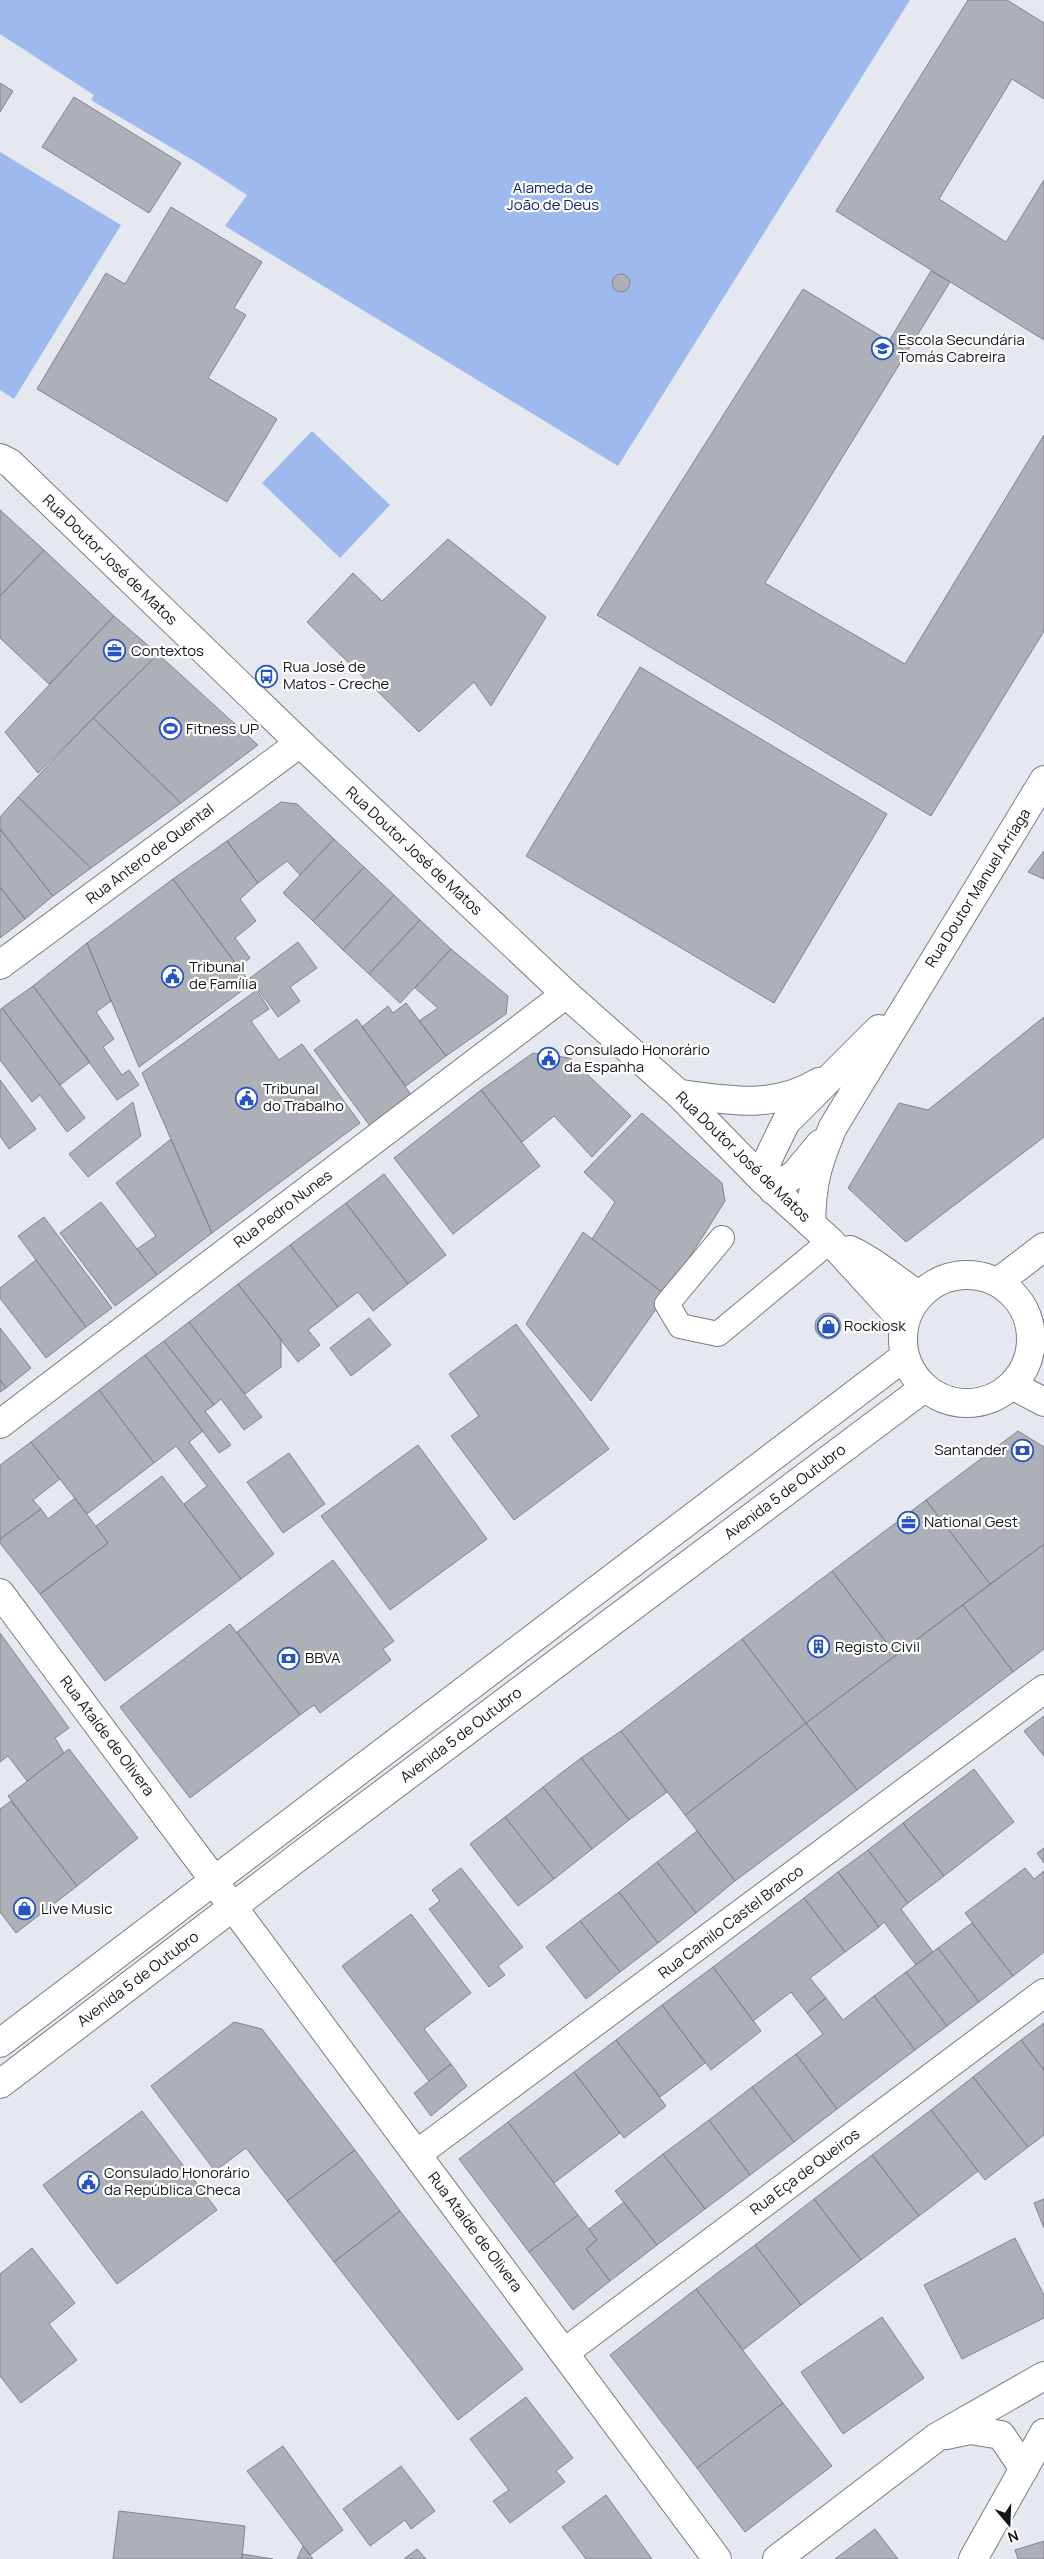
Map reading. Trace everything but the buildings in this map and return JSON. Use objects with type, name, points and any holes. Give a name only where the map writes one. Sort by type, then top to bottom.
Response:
[{"type":"street","name":"Rua Doutor José de Matos","points":[[0,458],[10,463],[300,743],[566,994],[679,1094],[768,1185],[821,1232],[904,1322]]},
{"type":"street","name":"Rua Antero de Quental","points":[[0,965],[300,743]]},
{"type":"street","name":"Rua Doutor Manuel Arriaga","points":[[821,1232],[812,1195],[816,1167],[833,1128],[1044,780]]},
{"type":"street","name":"Rua Pedro Nunes","points":[[0,1424],[566,994]]},
{"type":"street","name":"Rua Doutor Manuel Arriaga","points":[[833,1128],[796,1173],[768,1185],[768,1159],[786,1122],[912,996]]},
{"type":"street","name":"Rua Doutor Manuel Arriaga","points":[[679,1094],[746,1102],[800,1094],[843,1066]]},
{"type":"street","name":"Rua Doutor José de Matos","points":[[821,1232],[867,1258],[893,1279],[919,1295]]},
{"type":"street","points":[[998,1282],[1044,1247]]},
{"type":"street","points":[[957,1275],[978,1276],[998,1282],[1015,1296],[1035,1308],[1031,1331],[1031,1348],[1026,1364],[1012,1385],[997,1396],[979,1403],[959,1403],[941,1398],[924,1388],[912,1375],[904,1357],[902,1340],[904,1322],[910,1308],[919,1295],[936,1282],[957,1275]]},
{"type":"street","points":[[0,2043],[904,1357]]},
{"type":"street","points":[[1012,1385],[1044,1402]]},
{"type":"street","name":"Avenida 5 de Outubro","points":[[0,2084],[232,1907],[924,1388]]},
{"type":"street","name":"Rua Ataíde de Olivera","points":[[0,1593],[717,2559]]},
{"type":"street","name":"Rua Camilo Castel Branco","points":[[417,2154],[1044,1689]]},
{"type":"street","name":"Rua Eça de Queiros","points":[[565,2352],[1044,1993]]},
{"type":"street","points":[[777,2559],[937,2437],[1044,2376]]},
{"type":"street","points":[[937,2437],[970,2430],[1001,2435],[1024,2469]]},
{"type":"street","points":[[973,2559],[1044,2433]]},
{"type":"lane","points":[[722,1238],[668,1304],[680,1326],[718,1334],[821,1232]]},
{"type":"green space","name":"Alameda de João de Deus","points":[[0,0],[910,0],[618,466],[225,226],[247,195],[196,162],[91,100],[94,95],[0,34]]},
{"type":"green space","points":[[0,152],[121,225],[14,399],[0,390]]},
{"type":"green space","points":[[312,431],[390,505],[340,558],[262,483]]},
{"type":"place","name":"Escola Secundária Tomás Cabreira","points":[[882,349]]},
{"type":"place","name":"Contextos","points":[[115,651]]},
{"type":"place","name":"Rua José de Matos - Creche","points":[[267,676]]},
{"type":"place","name":"Fitness UP","points":[[170,729]]},
{"type":"place","name":"Tribunal de Família","points":[[173,976]]},
{"type":"place","name":"Consulado Honorário da Espanha","points":[[548,1059]]},
{"type":"place","name":"Tribunal do Trabalho","points":[[247,1098]]},
{"type":"place","name":"Rockiosk","points":[[828,1326]]},
{"type":"place","name":"Santander","points":[[1023,1450]]},
{"type":"place","name":"National Gest","points":[[908,1522]]},
{"type":"place","name":"Registo Civil","points":[[819,1647]]},
{"type":"place","name":"BBVA","points":[[289,1658]]},
{"type":"place","name":"Live Music","points":[[25,1909]]},
{"type":"place","name":"Consulado Honorário da República Checa","points":[[88,2182]]}]
